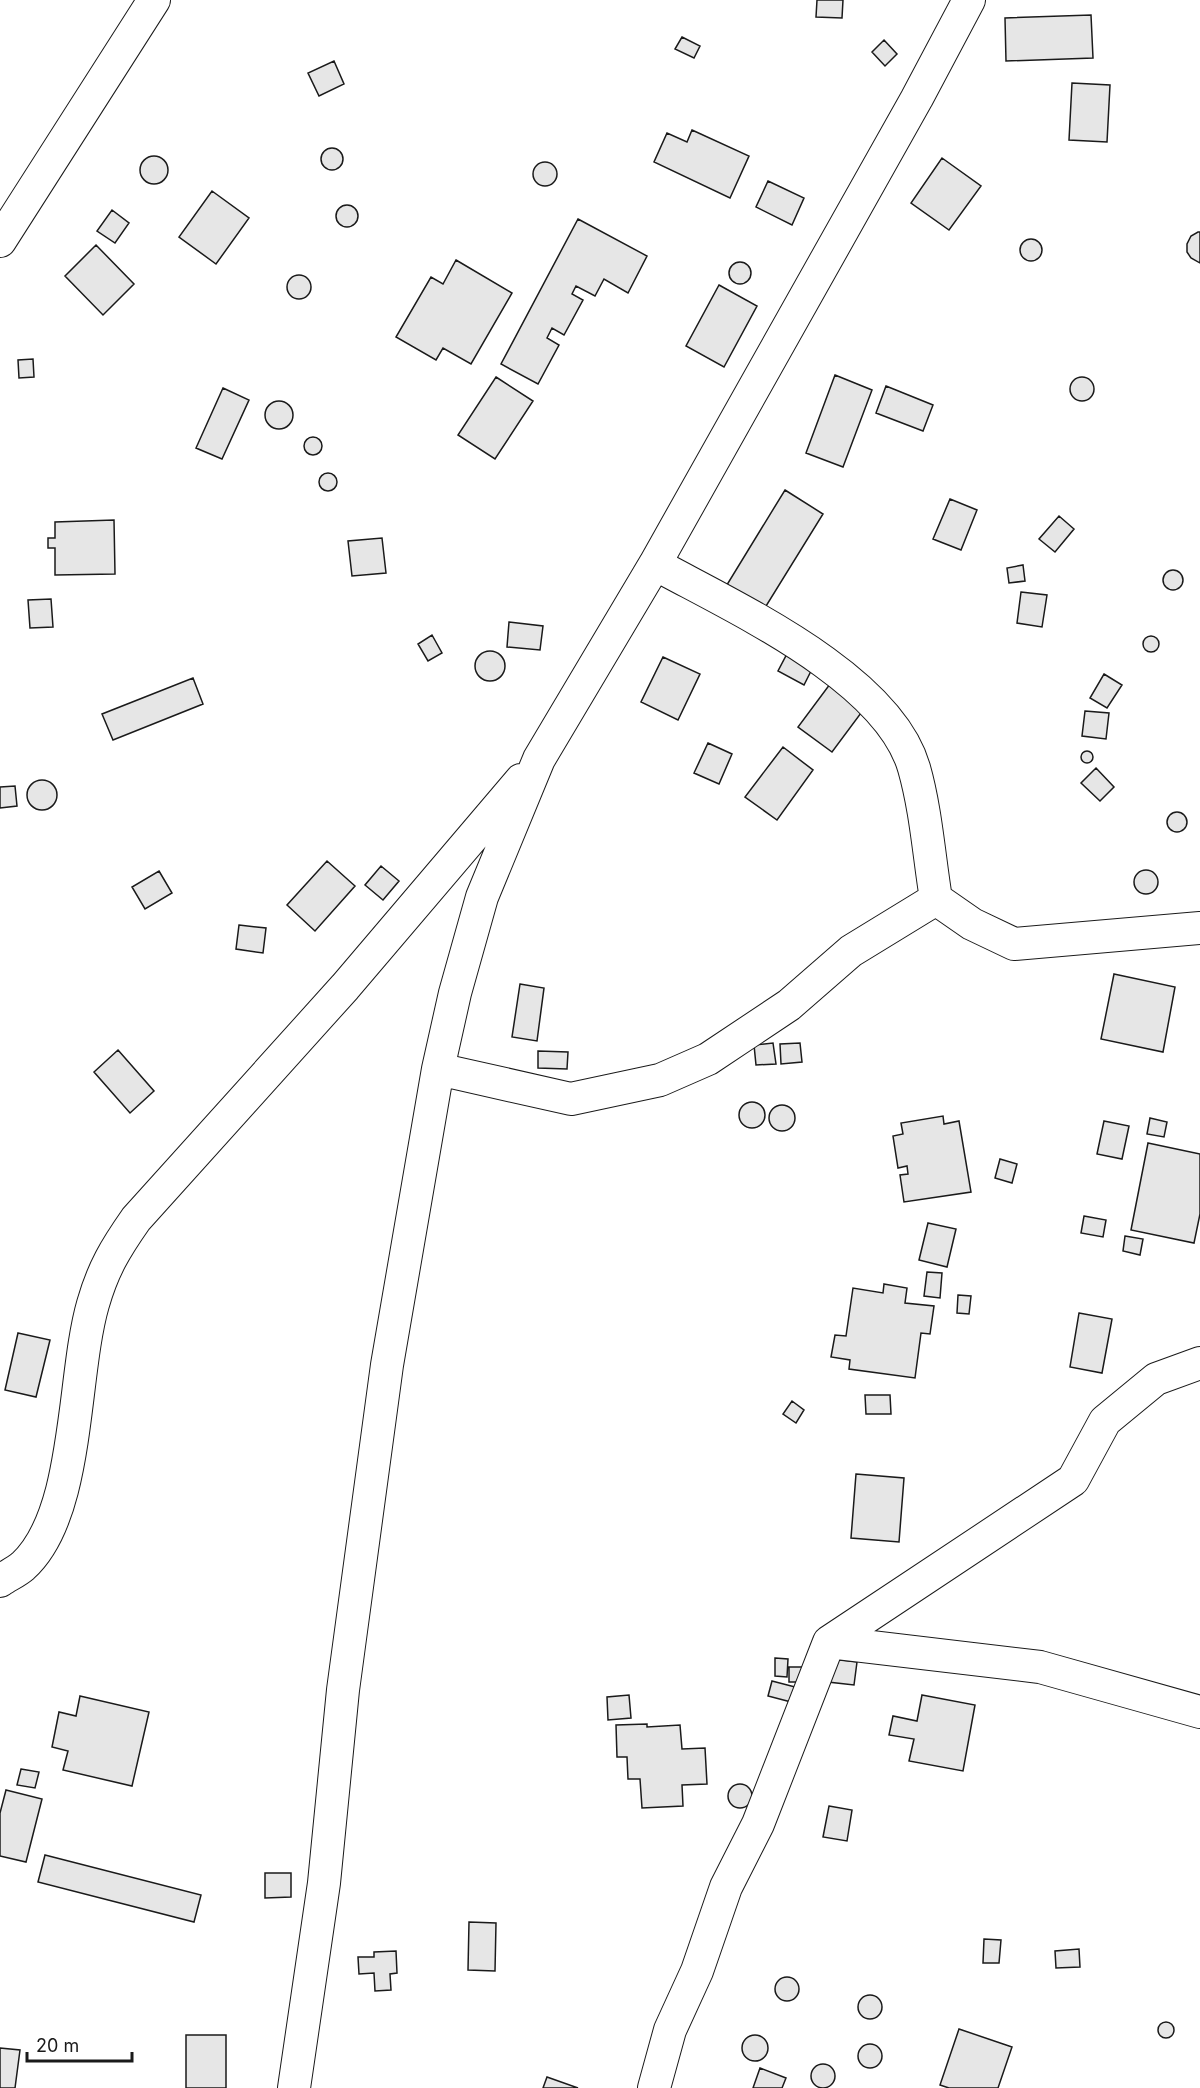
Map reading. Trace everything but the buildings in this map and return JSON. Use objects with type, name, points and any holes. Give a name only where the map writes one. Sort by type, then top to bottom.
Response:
[{"type":"street","points":[[0,241],[154,0]]},
{"type":"street","points":[[294,2088],[324,1883],[343,1690],[387,1365],[438,1069],[455,993],[482,897],[539,759],[655,564],[912,108],[969,0]]},
{"type":"street","points":[[655,564],[801,646],[857,688],[892,725],[914,767],[936,899],[972,924],[1014,944],[1200,928]]},
{"type":"street","points":[[0,1581],[24,1565],[50,1528],[70,1458],[81,1360],[92,1305],[108,1258],[136,1219],[345,987],[539,759]]},
{"type":"street","points":[[438,1069],[571,1098],[660,1080],[708,1059],[789,1005],[851,951],[936,899]]},
{"type":"street","points":[[654,2088],[670,2030],[697,1971],[726,1887],[758,1824],[829,1642],[1073,1480],[1106,1421],[1156,1379],[1200,1363]]},
{"type":"street","points":[[829,1642],[1040,1667],[1200,1712]]}]
